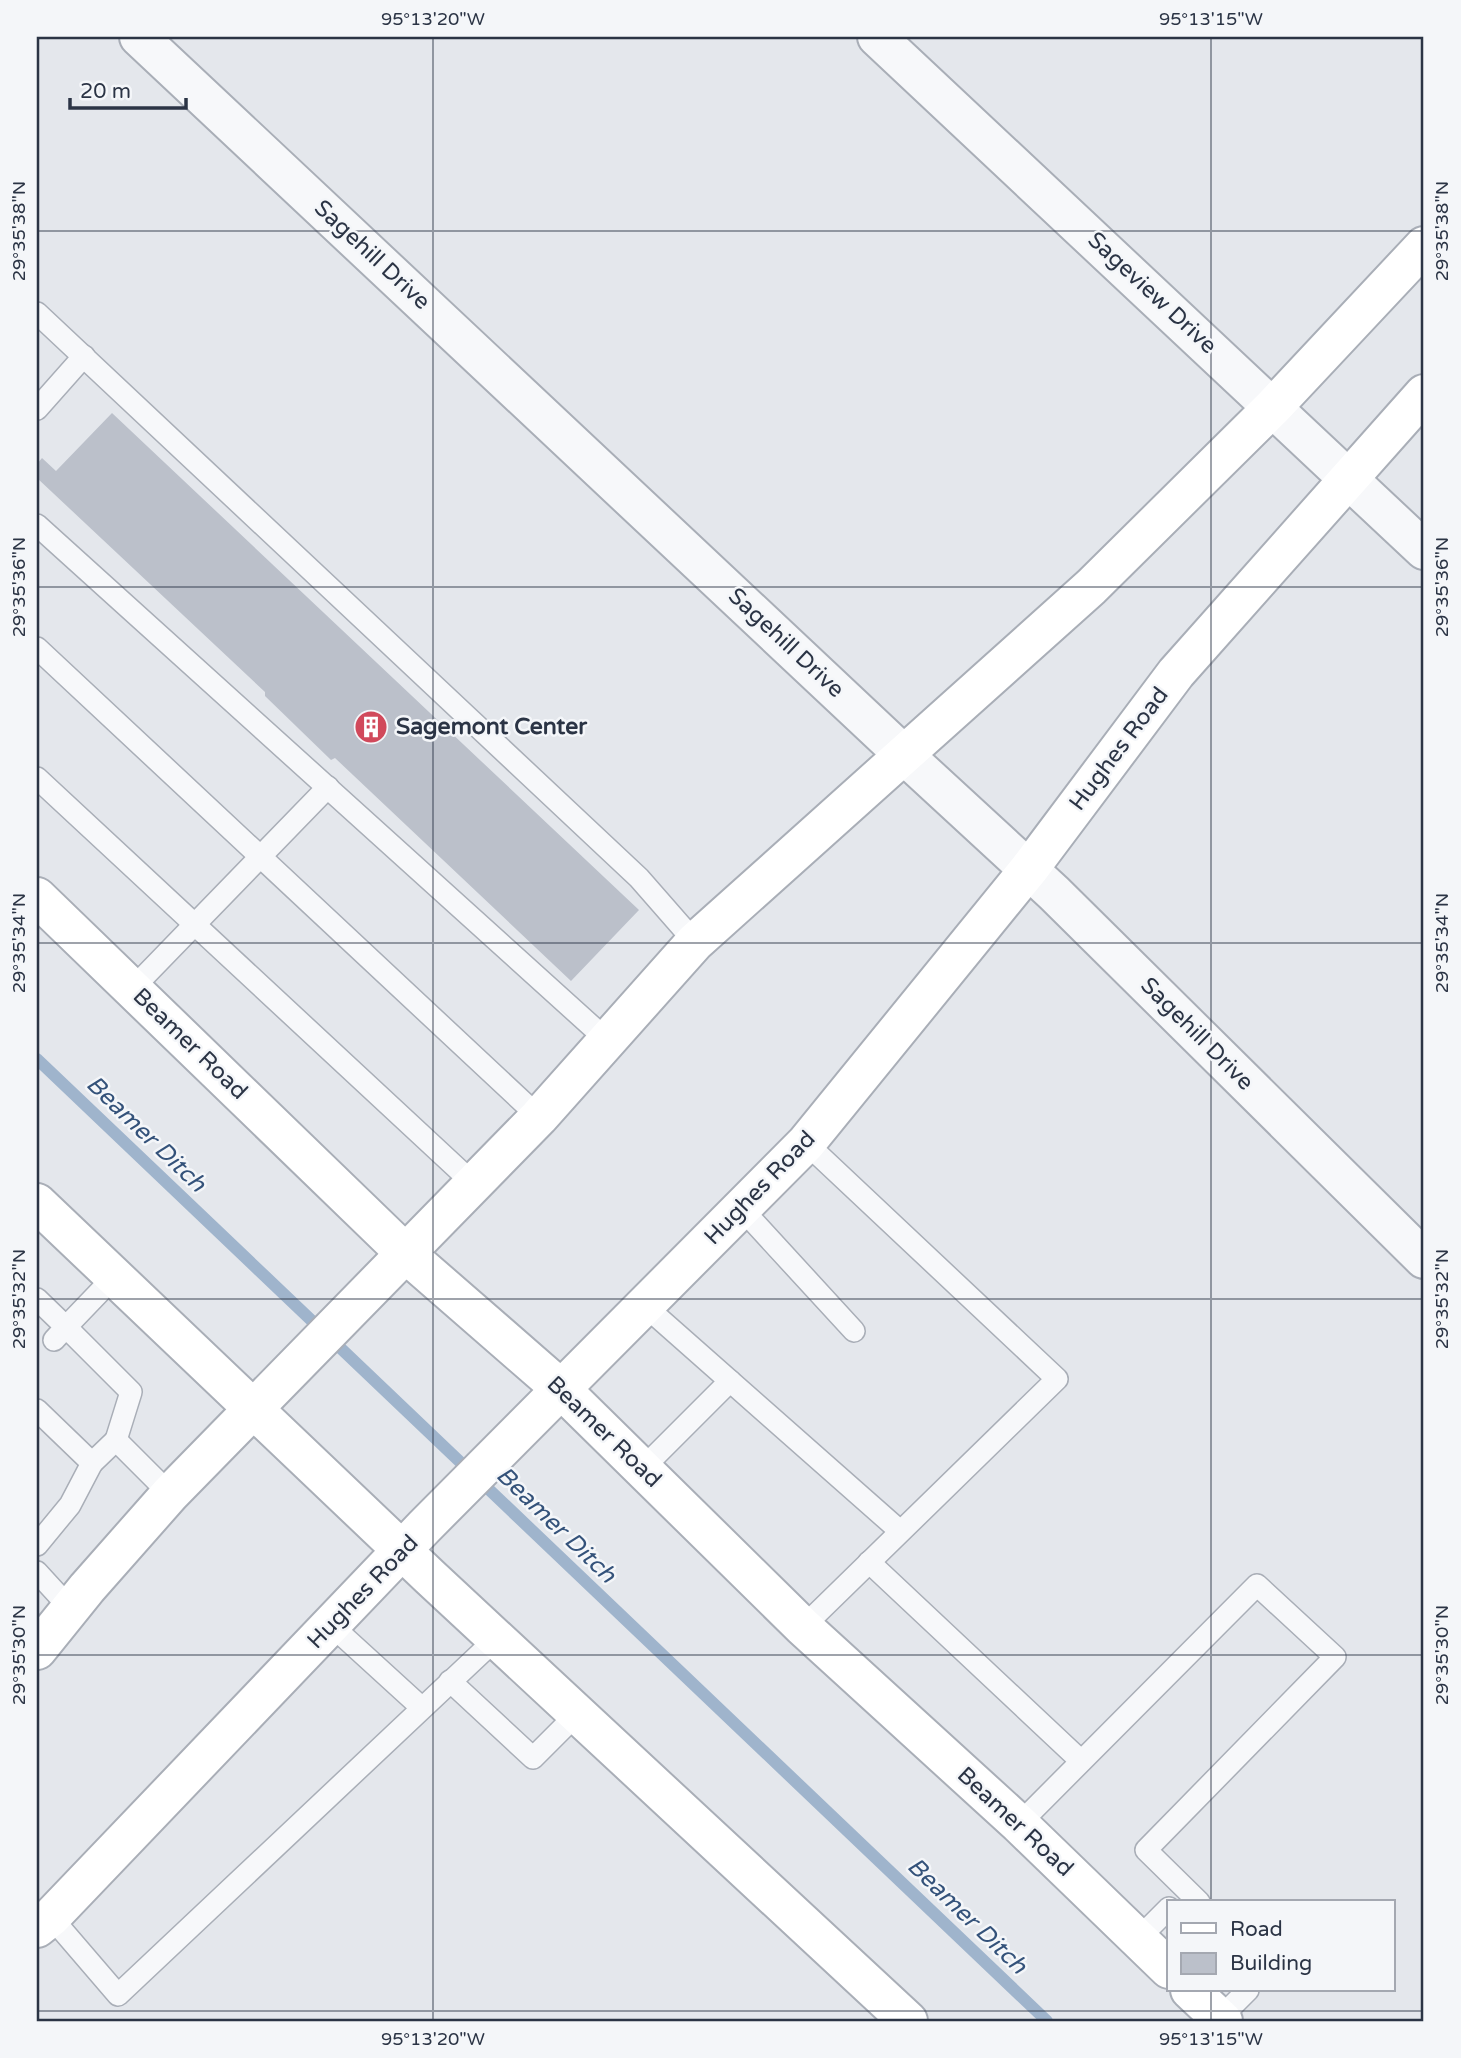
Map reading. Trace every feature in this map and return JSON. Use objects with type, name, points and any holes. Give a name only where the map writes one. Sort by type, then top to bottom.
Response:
[{"type":"main road","points":[[37,1650],[170,1493],[539,1117],[695,942],[1091,587],[1273,407],[1424,246]]},
{"type":"main road","name":"Hughes Road","points":[[44,1923],[413,1538],[806,1143],[1029,869],[1176,673],[1424,394]]},
{"type":"main road","name":"Beamer Road","points":[[37,897],[133,988],[394,1264],[547,1402],[642,1468],[803,1627],[1019,1824],[1167,1967]]},
{"type":"main road","points":[[37,1203],[252,1409],[413,1538],[497,1638],[908,2021]]},
{"type":"main road","points":[[1192,1992],[1221,2020]]},
{"type":"street","name":"Sagehill Drive","points":[[139,37],[1029,869],[1424,1258]]},
{"type":"street","name":"Sageview Drive","points":[[877,37],[1424,550]]},
{"type":"lane","points":[[37,313],[639,878],[695,942]]},
{"type":"lane","points":[[37,409],[84,356]]},
{"type":"lane","points":[[37,525],[608,1041]]},
{"type":"lane","points":[[37,648],[539,1117]]},
{"type":"lane","points":[[37,778],[474,1184]]},
{"type":"lane","points":[[133,988],[328,787]]},
{"type":"lane","points":[[803,1627],[1057,1379],[806,1143]]},
{"type":"lane","points":[[741,1208],[854,1331]]},
{"type":"lane","points":[[60,1333],[114,1277]]},
{"type":"lane","points":[[37,1298],[60,1333],[91,1363],[131,1392],[116,1440],[92,1463],[70,1505],[37,1545]]},
{"type":"lane","points":[[644,1305],[900,1531]]},
{"type":"lane","points":[[642,1468],[730,1381]]},
{"type":"lane","points":[[46,1408],[92,1463]]},
{"type":"lane","points":[[116,1440],[170,1493]]},
{"type":"lane","points":[[869,1562],[1081,1761]]},
{"type":"lane","points":[[37,1573],[70,1608]]},
{"type":"lane","points":[[1019,1824],[1257,1585],[1335,1657],[1146,1850],[1187,1898]]},
{"type":"lane","points":[[331,1625],[422,1708]]},
{"type":"lane","points":[[44,1923],[118,1995],[497,1638]]},
{"type":"lane","points":[[450,1681],[533,1758],[578,1713]]},
{"type":"lane","points":[[1138,1939],[1167,1911]]},
{"type":"lane","points":[[1221,2020],[1246,1992]]},
{"type":"building","name":"Sagemont Center","points":[[112,413],[639,910],[571,981],[335,758],[331,760],[265,696],[265,692],[37,478],[37,464],[42,458],[56,471]]},
{"type":"waterway","name":"Beamer Ditch","points":[[37,1059],[1047,2021]]},
{"type":"place","name":"Sagemont Center","points":[[371,727]]}]
